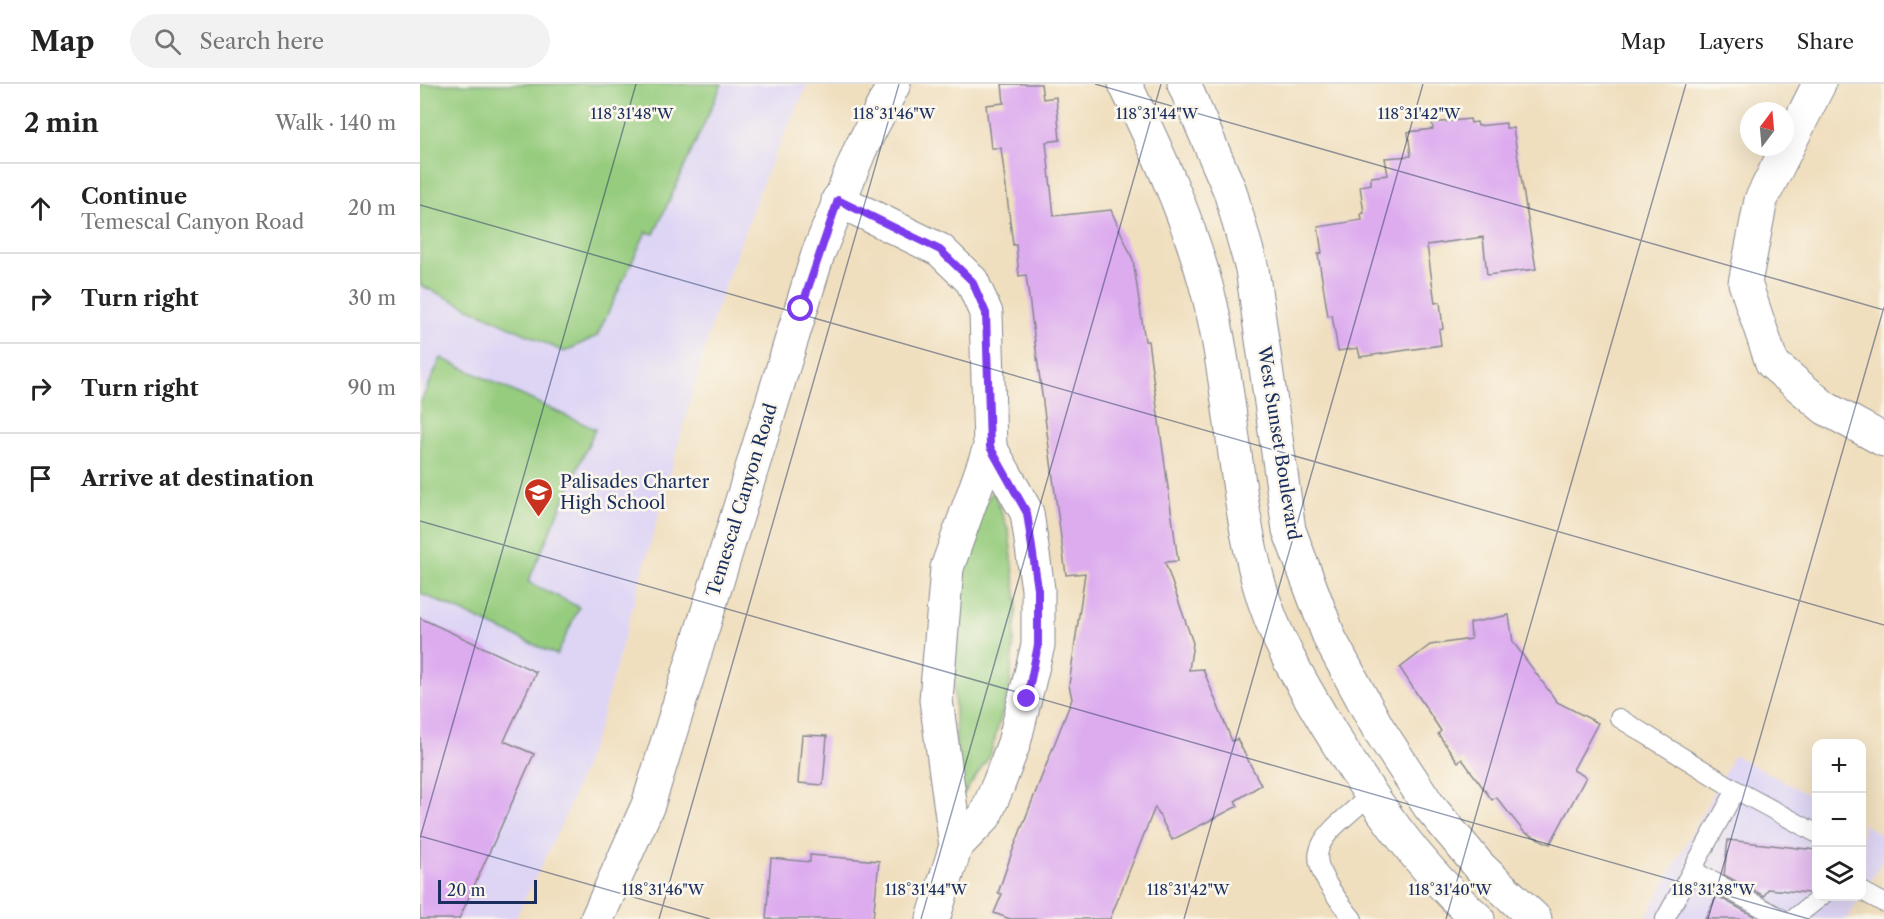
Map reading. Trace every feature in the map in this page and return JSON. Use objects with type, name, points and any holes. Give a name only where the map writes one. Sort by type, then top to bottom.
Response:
[{"type":"main road","name":"Temescal Canyon Road","points":[[597,919],[648,804],[814,265],[838,200],[860,150],[894,84]]},
{"type":"main road","points":[[1125,84],[1166,168],[1197,249],[1214,318],[1244,517],[1260,586],[1291,665],[1371,795],[1447,892],[1478,919]]},
{"type":"main road","name":"West Sunset Boulevard","points":[[1184,84],[1230,191],[1252,269],[1289,530],[1330,639],[1378,728],[1429,806],[1480,867],[1535,919]]},
{"type":"main road","points":[[1819,84],[1761,200],[1745,283],[1772,363],[1825,408],[1884,441]]},
{"type":"main road","points":[[838,200],[940,250],[972,281],[986,313],[990,447],[947,568],[942,623],[936,700],[956,846],[933,919]]},
{"type":"main road","points":[[956,846],[985,816],[999,783],[1014,743],[1038,645],[1038,589],[1027,513],[990,447]]},
{"type":"lane","points":[[1619,718],[1736,790],[1812,831]]},
{"type":"lane","points":[[1665,919],[1736,790]]},
{"type":"lane","points":[[1353,919],[1328,888],[1318,867],[1319,844],[1330,830],[1371,795]]},
{"type":"lane","points":[[1692,870],[1783,919]]},
{"type":"lane","points":[[1866,893],[1884,903]]},
{"type":"lane","points":[[1793,919],[1817,901]]},
{"type":"shaded area","name":"Palisades Charter High School","points":[[420,84],[808,84],[765,176],[716,310],[600,724],[566,815],[515,919],[420,919]]},
{"type":"shaded area","points":[[1734,755],[1812,797],[1812,901],[1858,901],[1847,919],[1645,919]]},
{"type":"shaded area","points":[[1866,825],[1884,836],[1884,857],[1866,888]]},
{"type":"green space","points":[[420,84],[722,84],[654,234],[646,232],[597,336],[564,352],[420,285]]},
{"type":"green space","points":[[441,358],[595,429],[528,582],[579,607],[557,655],[420,593],[420,404]]},
{"type":"green space","points":[[993,490],[1009,532],[1017,602],[1010,684],[990,756],[963,795],[956,744],[954,680],[958,595],[970,531]]},
{"type":"building","points":[[1002,84],[1041,84],[1043,99],[1056,97],[1060,140],[1046,142],[1054,216],[1111,210],[1133,260],[1145,341],[1148,341],[1178,561],[1165,562],[1193,643],[1189,670],[1203,669],[1232,741],[1237,739],[1261,785],[1235,801],[1238,806],[1172,840],[1155,807],[1110,919],[1010,919],[994,913],[1002,894],[998,893],[1011,855],[1072,699],[1069,685],[1085,573],[1066,575],[1026,275],[1019,276],[1001,148],[991,148],[986,105],[1004,103]]},
{"type":"building","points":[[1470,119],[1471,123],[1477,122],[1478,126],[1506,123],[1506,128],[1513,128],[1536,269],[1487,275],[1483,237],[1427,245],[1435,303],[1440,302],[1443,329],[1439,330],[1441,345],[1360,357],[1358,348],[1338,351],[1332,315],[1328,316],[1318,254],[1322,253],[1318,227],[1362,220],[1361,214],[1364,213],[1360,186],[1371,184],[1371,177],[1388,175],[1385,158],[1411,156],[1408,132],[1433,129],[1432,123]]},
{"type":"building","points":[[1509,615],[1513,642],[1557,702],[1598,723],[1573,770],[1586,777],[1550,844],[1524,832],[1496,797],[1492,800],[1462,759],[1458,762],[1438,734],[1441,731],[1400,668],[1430,645],[1471,639],[1470,623]]},
{"type":"building","points":[[420,618],[536,672],[504,741],[534,754],[459,919],[420,919]]},
{"type":"building","points":[[802,735],[827,736],[823,785],[798,783]]},
{"type":"building","points":[[1728,840],[1812,850],[1812,890],[1808,893],[1768,889],[1764,896],[1724,875]]},
{"type":"building","points":[[810,855],[879,861],[873,919],[766,919],[771,858],[810,862]]},
{"type":"building","points":[[1717,896],[1754,916],[1752,919],[1705,919]]},
{"type":"place","name":"Palisades Charter High School","points":[[539,518]]},
{"type":"route","points":[[801,309],[838,200],[940,250],[972,281],[986,313],[990,447],[1027,513],[1038,589],[1038,645],[1027,699]]}]
